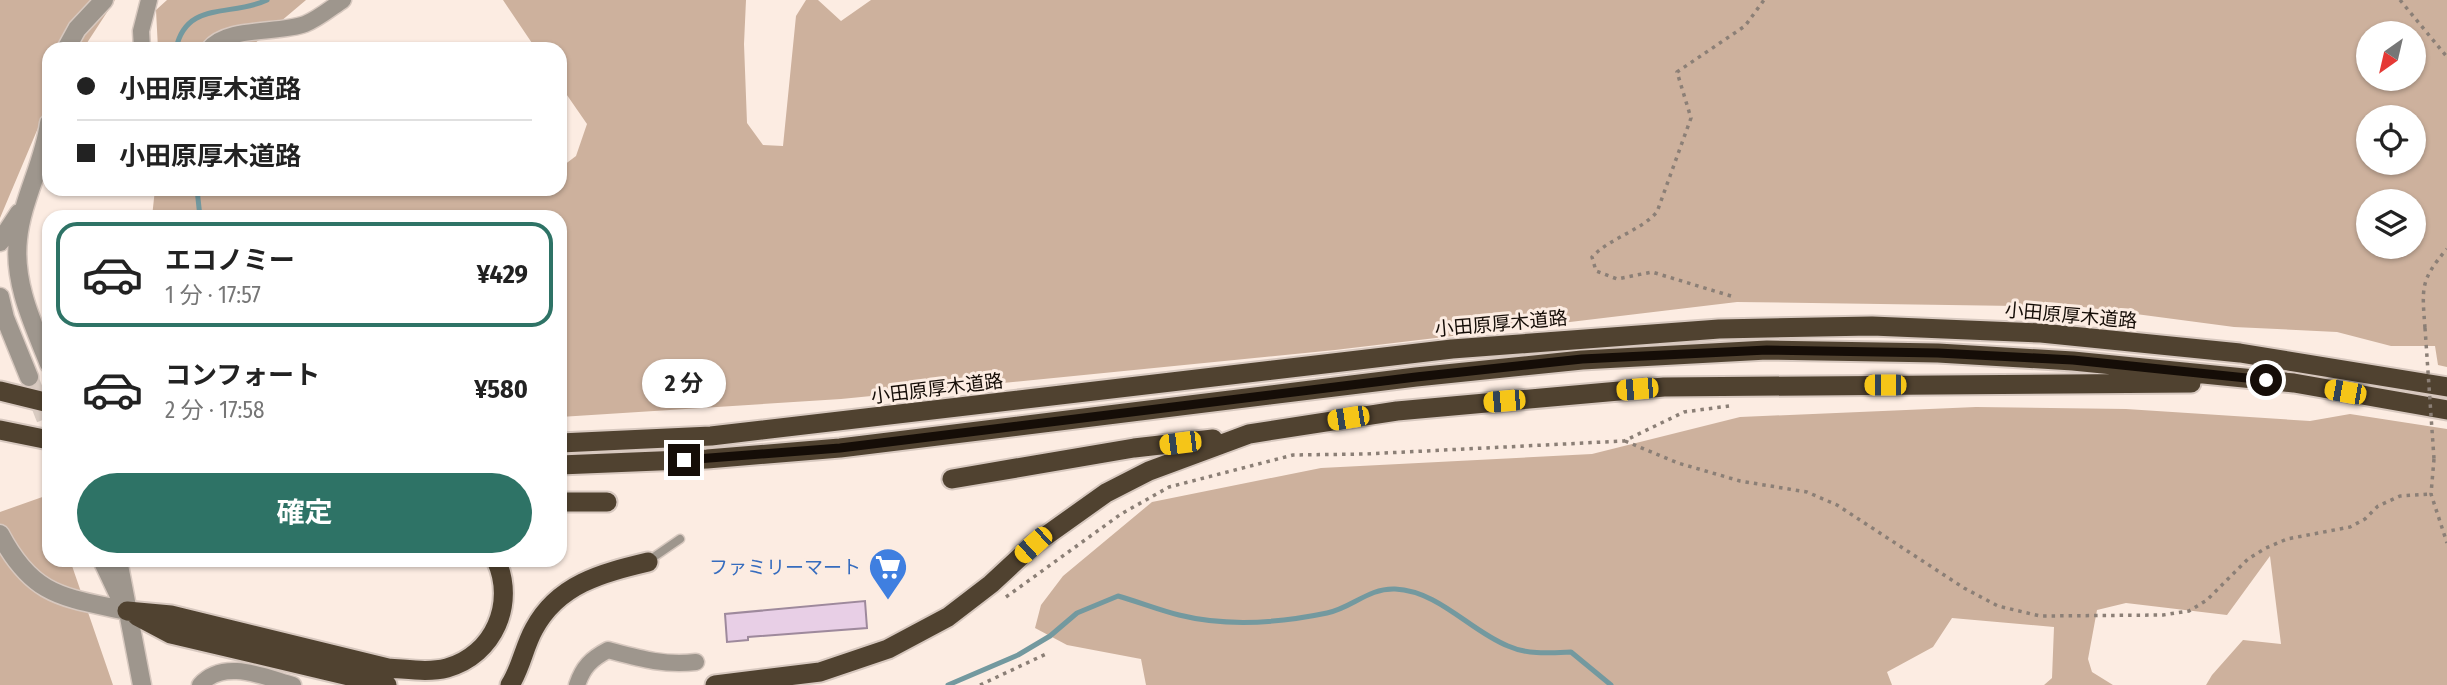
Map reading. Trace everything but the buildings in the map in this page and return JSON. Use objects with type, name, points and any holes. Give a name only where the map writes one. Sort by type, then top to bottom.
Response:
[{"type":"highway","name":"小田原厚木道路","points":[[567,443],[711,436],[1452,349],[1719,329],[1871,327],[2041,333],[2240,353],[2447,387]]},
{"type":"highway","points":[[567,465],[708,459],[840,448],[1582,359],[1767,350],[1938,353],[2073,360],[2294,383],[2447,410]]},
{"type":"highway","points":[[951,479],[1134,448],[1249,434],[1397,411],[1664,387],[2294,383]]},
{"type":"highway","points":[[0,391],[42,403]]},
{"type":"highway","points":[[0,400],[42,404]]},
{"type":"highway","points":[[0,424],[42,430]]},
{"type":"highway","points":[[0,430],[42,439]]},
{"type":"highway","points":[[715,685],[820,672],[898,645],[948,617],[1033,545],[1106,493],[1149,471],[1249,434]]},
{"type":"highway","points":[[567,502],[607,502]]},
{"type":"highway","points":[[510,685],[533,630],[544,612],[565,592],[601,573],[648,562]]},
{"type":"highway","points":[[127,611],[171,615],[388,668],[447,668],[481,649],[498,624],[505,588],[498,567]]},
{"type":"highway","points":[[127,611],[171,634],[387,685]]},
{"type":"street","points":[[70,42],[77,29],[104,0]]},
{"type":"street","points":[[142,42],[141,31],[149,0]]},
{"type":"street","points":[[215,42],[257,30],[284,29],[306,23],[342,0]]},
{"type":"street","points":[[42,159],[18,237],[17,262],[23,298],[42,346]]},
{"type":"street","points":[[0,242],[29,198]]},
{"type":"street","points":[[0,297],[5,318],[29,377]]},
{"type":"street","points":[[0,534],[14,561],[47,590],[65,597],[127,611]]},
{"type":"street","points":[[105,567],[127,611]]},
{"type":"street","points":[[118,567],[142,685]]},
{"type":"street","points":[[577,685],[583,668],[594,657],[608,650],[656,662],[696,662]]},
{"type":"street","points":[[200,685],[208,676],[220,671],[244,672],[293,685]]},
{"type":"lane","points":[[648,562],[680,539]]},
{"type":"path","points":[[1731,296],[1652,272],[1617,278],[1596,271],[1592,257],[1602,246],[1649,221],[1657,212],[1691,118],[1677,72],[1745,26],[1764,0]]},
{"type":"path","points":[[2400,0],[2447,57]]},
{"type":"path","points":[[2447,249],[2431,267],[2422,288],[2434,459],[2431,494],[2447,542]]},
{"type":"path","points":[[999,602],[1121,514],[1169,487],[1293,455],[1624,441],[1685,412],[1723,408],[1734,404]]},
{"type":"path","points":[[1624,441],[1678,463],[1741,481],[1817,496],[1837,505],[1964,588],[1998,606],[2040,616],[2164,615],[2189,611],[2207,600],[2248,559],[2266,548],[2287,540],[2350,527],[2365,519],[2378,506],[2400,496],[2431,494]]},
{"type":"path","points":[[980,685],[1046,654]]},
{"type":"shaded area","points":[[0,0],[115,0],[88,42],[42,42],[42,119],[0,218]]},
{"type":"shaded area","points":[[167,0],[306,0],[256,42],[158,42],[156,10]]},
{"type":"shaded area","points":[[503,0],[746,0],[744,44],[747,123],[763,145],[783,146],[796,16],[806,0],[818,0],[841,21],[871,0],[2447,0],[2447,367],[2438,365],[2435,346],[2391,346],[2337,332],[2234,327],[2083,307],[1737,302],[1335,350],[841,399],[567,417],[567,210],[153,210],[154,196],[567,196],[567,163],[576,156],[587,124],[567,95],[567,42],[531,42]]},
{"type":"shaded area","points":[[1976,407],[2126,409],[2310,421],[2350,414],[2447,429],[2447,685],[2206,685],[2243,640],[2281,644],[2270,556],[2227,615],[2126,603],[2097,610],[2088,659],[2092,672],[2113,685],[2044,685],[2052,678],[2054,627],[1952,618],[1933,647],[1887,672],[1892,685],[1146,685],[1141,659],[1067,645],[1035,628],[1041,605],[1063,576],[1152,502],[1321,468],[1592,454],[1740,417]]},
{"type":"shaded area","points":[[42,497],[42,567],[72,567],[113,685],[0,685],[0,512]]},
{"type":"waterway","points":[[178,42],[190,23],[200,16],[267,0]]},
{"type":"waterway","points":[[198,196],[199,210]]},
{"type":"waterway","points":[[948,685],[1018,655],[1050,636],[1077,613],[1118,596],[1197,619],[1253,622],[1327,613],[1376,592],[1395,589],[1426,597],[1494,639],[1516,649],[1539,653],[1571,652],[1611,685]]},
{"type":"tunnel","points":[[29,377],[42,410]]},
{"type":"place","name":"ファミリーマート","points":[[888,601]]},
{"type":"route","points":[[684,460],[840,448],[1582,359],[1767,350],[1938,353],[2073,360],[2266,380]]}]
